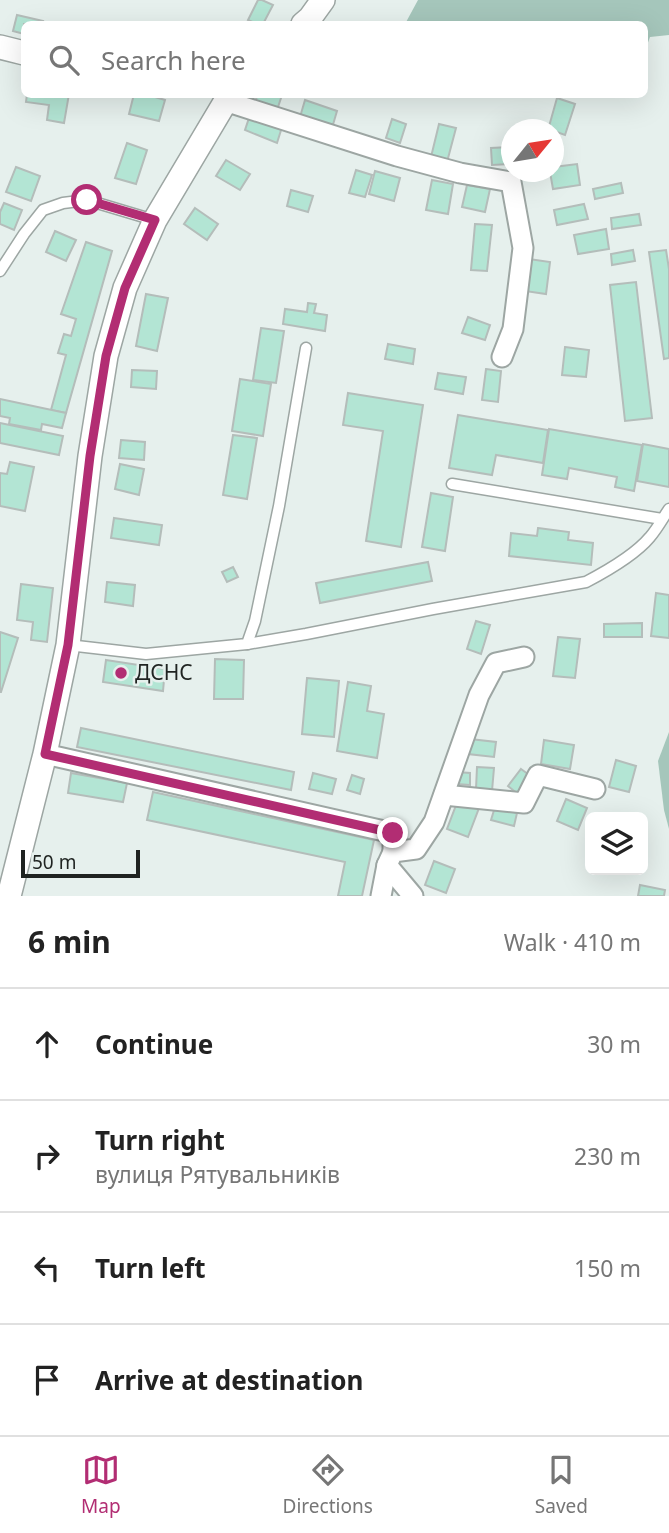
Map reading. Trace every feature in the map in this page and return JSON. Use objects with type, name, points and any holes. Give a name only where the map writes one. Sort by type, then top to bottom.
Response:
[{"type":"street","points":[[306,21],[323,0]]},
{"type":"street","points":[[0,47],[21,52]]},
{"type":"street","points":[[9,896],[45,754],[68,645],[90,456],[106,356],[125,288],[155,220],[219,98]]},
{"type":"street","points":[[223,98],[397,156],[460,173],[511,181],[523,248],[513,329],[502,357]]},
{"type":"street","points":[[390,858],[416,849],[434,822],[479,695],[496,663],[524,657]]},
{"type":"street","points":[[45,754],[393,833],[381,896]]},
{"type":"street","points":[[444,794],[524,803],[538,775],[595,789]]},
{"type":"street","points":[[390,858],[413,896]]},
{"type":"lane","points":[[0,271],[43,210],[63,203],[87,200],[155,220]]},
{"type":"lane","points":[[247,643],[255,621],[279,506],[306,348]]},
{"type":"lane","points":[[452,484],[662,519]]},
{"type":"lane","points":[[68,645],[146,654],[247,643],[586,582],[602,574],[650,538],[669,509]]},
{"type":"green space","points":[[418,0],[669,0],[669,35],[650,37],[648,43],[648,21],[407,21]]},
{"type":"green space","points":[[669,732],[669,829],[658,761]]},
{"type":"building","points":[[258,0],[273,5],[265,21],[248,20]]},
{"type":"building","points":[[17,15],[43,21],[21,21],[21,33],[13,31]]},
{"type":"building","points":[[26,98],[68,98],[64,123],[47,120],[49,105],[26,102]]},
{"type":"building","points":[[133,98],[165,100],[159,121],[129,114]]},
{"type":"building","points":[[256,98],[281,98],[277,110],[255,102]]},
{"type":"building","points":[[557,98],[575,104],[565,135],[564,119],[551,119]]},
{"type":"building","points":[[305,100],[337,111],[332,128],[300,117]]},
{"type":"building","points":[[250,115],[282,127],[277,143],[245,130]]},
{"type":"building","points":[[392,119],[406,124],[400,143],[386,138]]},
{"type":"building","points":[[439,124],[456,128],[447,162],[431,157]]},
{"type":"building","points":[[127,143],[147,150],[136,184],[115,178]]},
{"type":"building","points":[[491,148],[501,148],[501,165],[492,165]]},
{"type":"building","points":[[226,160],[250,174],[240,190],[216,176]]},
{"type":"building","points":[[577,164],[580,185],[553,189],[552,182],[564,182],[564,166]]},
{"type":"building","points":[[16,167],[40,176],[31,201],[6,192]]},
{"type":"building","points":[[356,170],[372,175],[365,197],[349,193]]},
{"type":"building","points":[[375,171],[400,178],[394,201],[369,194]]},
{"type":"building","points":[[432,180],[453,184],[448,214],[426,210]]},
{"type":"building","points":[[621,183],[623,193],[595,199],[593,189]]},
{"type":"building","points":[[467,185],[490,189],[485,212],[462,207]]},
{"type":"building","points":[[291,190],[313,196],[308,212],[287,206]]},
{"type":"building","points":[[4,203],[22,210],[14,230],[0,224],[0,212]]},
{"type":"building","points":[[584,204],[588,219],[557,225],[554,210]]},
{"type":"building","points":[[195,208],[218,224],[207,240],[184,224]]},
{"type":"building","points":[[639,214],[641,225],[612,229],[611,218]]},
{"type":"building","points":[[475,224],[492,225],[487,271],[471,270]]},
{"type":"building","points":[[606,229],[609,249],[578,254],[574,235]]},
{"type":"building","points":[[55,231],[76,240],[66,261],[46,252]]},
{"type":"building","points":[[86,242],[112,251],[66,413],[51,410],[66,355],[58,353],[64,334],[71,336],[76,319],[61,314]]},
{"type":"building","points":[[633,250],[635,261],[612,265],[611,254]]},
{"type":"building","points":[[666,250],[669,269],[669,358],[664,359],[649,252]]},
{"type":"building","points":[[529,259],[550,262],[546,294],[525,291]]},
{"type":"building","points":[[636,282],[652,418],[625,421],[610,285]]},
{"type":"building","points":[[146,294],[168,298],[157,351],[136,346]]},
{"type":"building","points":[[308,303],[316,304],[314,313],[327,315],[325,331],[283,324],[285,309],[307,312]]},
{"type":"building","points":[[468,317],[490,325],[485,340],[462,333]]},
{"type":"building","points":[[261,328],[284,331],[276,383],[253,380]]},
{"type":"building","points":[[388,344],[415,349],[413,364],[385,359]]},
{"type":"building","points":[[565,347],[589,350],[586,377],[562,375]]},
{"type":"building","points":[[486,369],[501,371],[498,402],[482,400]]},
{"type":"building","points":[[132,370],[157,371],[156,389],[131,387]]},
{"type":"building","points":[[438,373],[466,377],[463,394],[435,389]]},
{"type":"building","points":[[240,379],[271,384],[263,436],[232,431]]},
{"type":"building","points":[[348,393],[423,405],[401,547],[366,541],[383,431],[343,425]]},
{"type":"building","points":[[0,399],[66,413],[62,428],[42,424],[41,430],[9,424],[10,418],[0,416]]},
{"type":"building","points":[[458,415],[548,430],[543,463],[496,455],[492,475],[449,468]]},
{"type":"building","points":[[0,423],[63,436],[59,455],[0,443]]},
{"type":"building","points":[[549,429],[642,445],[634,491],[615,487],[617,477],[569,468],[567,479],[542,475]]},
{"type":"building","points":[[233,435],[257,438],[247,499],[223,495]]},
{"type":"building","points":[[121,440],[145,442],[144,460],[119,458]]},
{"type":"building","points":[[643,444],[669,449],[669,487],[637,481]]},
{"type":"building","points":[[10,462],[34,467],[25,511],[0,506],[0,473],[7,474]]},
{"type":"building","points":[[120,464],[144,469],[139,495],[115,489]]},
{"type":"building","points":[[431,493],[453,497],[445,551],[422,547]]},
{"type":"building","points":[[114,518],[162,525],[159,545],[111,538]]},
{"type":"building","points":[[538,528],[569,532],[568,540],[593,543],[591,565],[509,556],[511,533],[537,536]]},
{"type":"building","points":[[428,562],[432,581],[320,603],[316,583]]},
{"type":"building","points":[[233,567],[238,577],[227,582],[222,572]]},
{"type":"building","points":[[107,582],[135,585],[133,606],[105,602]]},
{"type":"building","points":[[21,584],[53,588],[47,642],[31,640],[33,622],[17,620]]},
{"type":"building","points":[[656,593],[669,595],[669,638],[651,636]]},
{"type":"building","points":[[476,621],[490,625],[481,654],[467,649]]},
{"type":"building","points":[[642,623],[642,637],[604,637],[604,624]]},
{"type":"building","points":[[0,632],[18,638],[1,692],[0,692]]},
{"type":"building","points":[[558,637],[580,639],[575,678],[553,676]]},
{"type":"building","points":[[215,659],[244,660],[243,699],[214,699]]},
{"type":"building","points":[[106,660],[165,669],[163,691],[103,682]]},
{"type":"building","points":[[307,678],[339,681],[334,737],[302,734]]},
{"type":"building","points":[[348,682],[371,686],[367,711],[384,714],[377,758],[337,751]]},
{"type":"building","points":[[81,728],[294,772],[291,790],[77,747]]},
{"type":"building","points":[[470,739],[496,742],[494,757],[468,754]]},
{"type":"building","points":[[544,740],[574,745],[570,769],[541,764]]},
{"type":"building","points":[[616,760],[636,766],[629,792],[609,787]]},
{"type":"building","points":[[477,767],[494,768],[492,791],[476,789]]},
{"type":"building","points":[[521,769],[532,777],[519,795],[508,786]]},
{"type":"building","points":[[457,772],[470,773],[470,785],[456,784]]},
{"type":"building","points":[[71,773],[127,783],[123,802],[68,793]]},
{"type":"building","points":[[313,773],[336,779],[332,794],[309,789]]},
{"type":"building","points":[[352,775],[364,779],[360,794],[347,790]]},
{"type":"building","points":[[153,792],[374,840],[362,896],[338,896],[345,862],[147,820]]},
{"type":"building","points":[[566,799],[587,808],[578,830],[557,821]]},
{"type":"building","points":[[458,800],[479,808],[468,837],[447,829]]},
{"type":"building","points":[[495,807],[517,813],[514,826],[491,820]]},
{"type":"building","points":[[434,861],[455,869],[446,893],[425,885]]},
{"type":"building","points":[[640,885],[665,890],[664,896],[638,896]]},
{"type":"place","name":"ДСНС","points":[[121,673]]},
{"type":"route","points":[[87,200],[155,220],[125,288],[106,356],[90,456],[68,645],[45,754],[393,833]]}]
